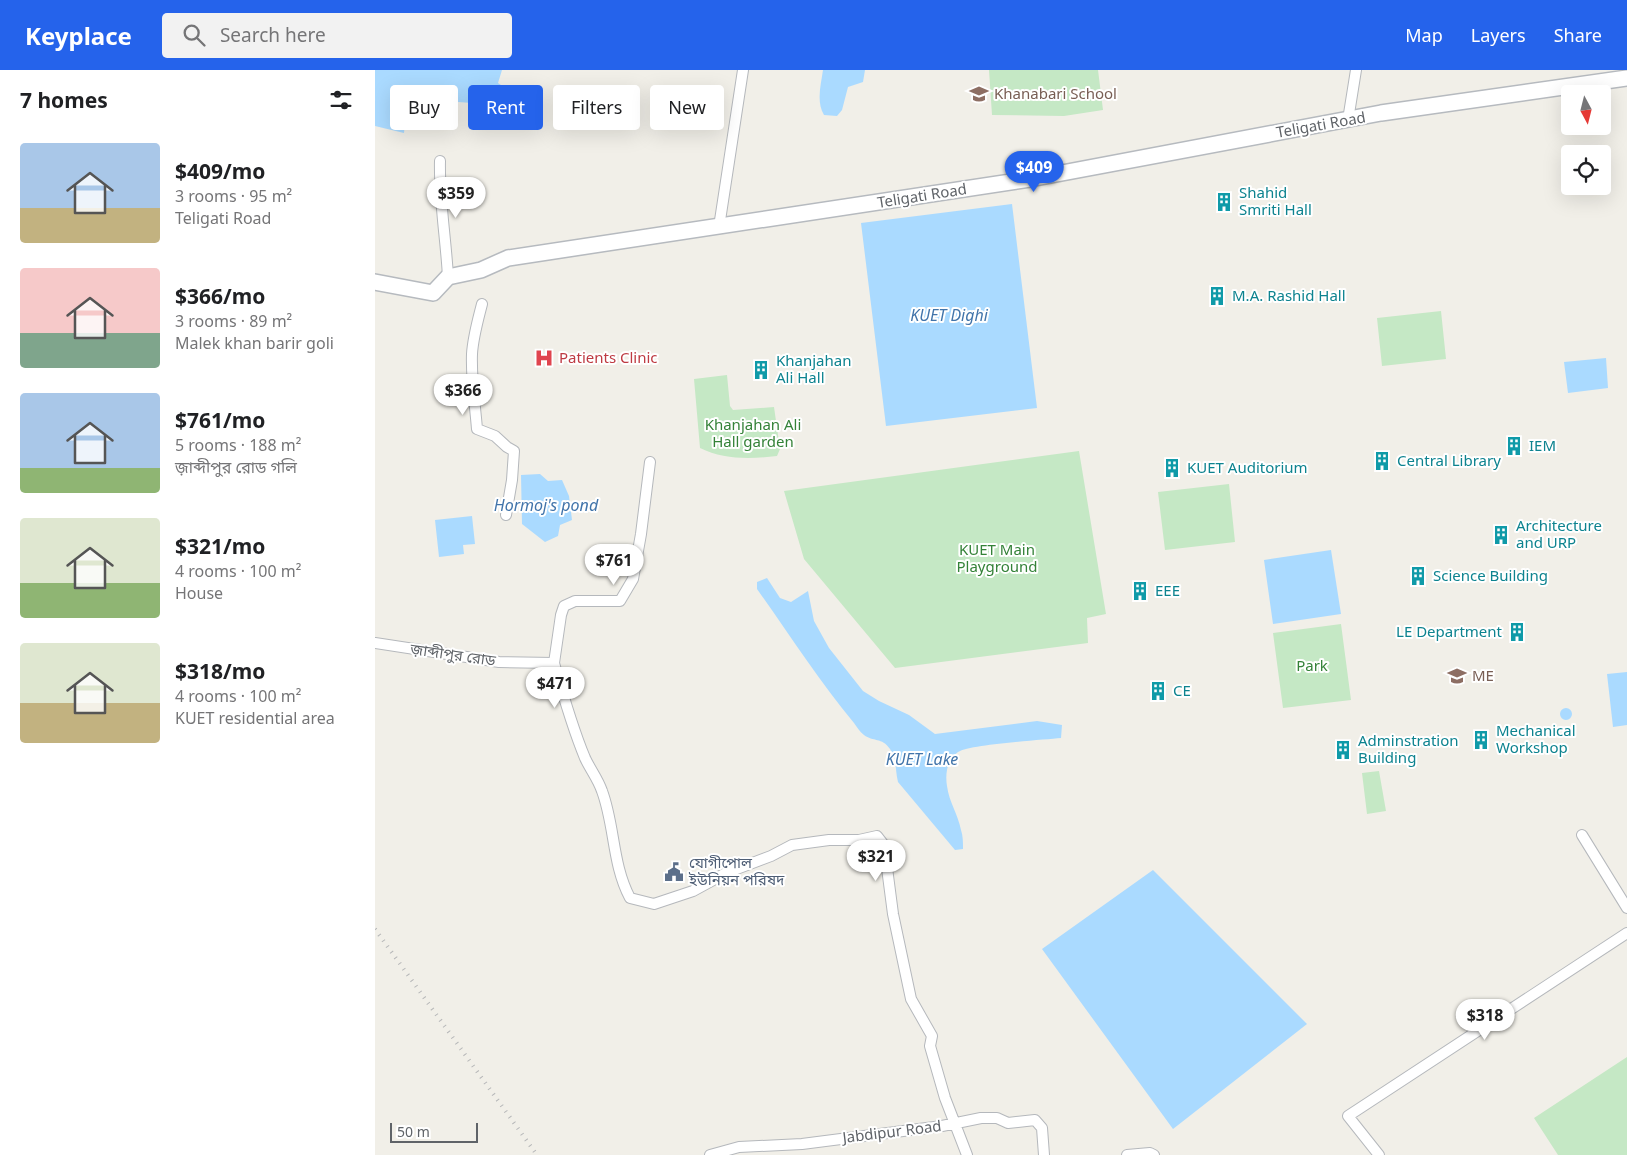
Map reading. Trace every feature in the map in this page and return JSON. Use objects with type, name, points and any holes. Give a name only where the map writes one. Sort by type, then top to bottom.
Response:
[{"type":"main road","name":"Teligati Road","points":[[448,277],[481,270],[508,258],[1030,179],[1348,120],[1627,78]]},
{"type":"main road","points":[[375,282],[433,294],[448,277]]},
{"type":"street","points":[[719,227],[743,70]]},
{"type":"street","points":[[1348,120],[1356,70]]},
{"type":"street","points":[[440,161],[439,184],[448,277]]},
{"type":"street","points":[[482,304],[472,354],[477,429],[495,436],[507,447],[514,450],[512,480],[506,515]]},
{"type":"street","points":[[650,462],[633,579],[619,601],[575,602],[564,606],[554,664],[585,758],[602,791],[616,860],[625,889],[630,898],[654,904],[693,891],[727,873],[771,856],[792,845],[829,840],[859,840],[877,836],[884,845],[893,914],[911,999],[932,1036],[930,1046],[945,1098],[967,1155]]},
{"type":"street","name":"জ়াব্দীপুর রোড","points":[[375,643],[499,662],[554,664]]},
{"type":"street","points":[[1581,834],[1627,908]]},
{"type":"street","points":[[1379,1155],[1348,1116],[1627,933]]},
{"type":"street","name":"Jabdipur Road","points":[[710,1155],[739,1147],[803,1144],[955,1124],[981,1118],[997,1118],[1008,1123],[1035,1120],[1042,1128],[1044,1155]]},
{"type":"street","points":[[1127,1155],[1150,1153],[1154,1155]]},
{"type":"green space","points":[[989,70],[1098,70],[1103,110],[1064,116],[992,115]]},
{"type":"green space","points":[[1441,311],[1446,359],[1382,366],[1377,318]]},
{"type":"green space","name":"Khanjahan Ali Hall garden","points":[[727,375],[730,406],[733,410],[774,407],[780,449],[777,456],[757,458],[728,457],[700,448],[694,379]]},
{"type":"green space","name":"KUET Main Playground","points":[[1079,451],[1106,614],[1087,618],[1088,643],[895,668],[804,559],[784,491]]},
{"type":"green space","points":[[1229,484],[1235,542],[1165,550],[1158,492]]},
{"type":"green space","name":"Park","points":[[1341,624],[1351,700],[1283,708],[1273,633]]},
{"type":"green space","points":[[1379,771],[1386,811],[1367,814],[1362,773]]},
{"type":"green space","points":[[1627,1057],[1627,1155],[1558,1155],[1534,1118]]},
{"type":"water","points":[[375,70],[502,70],[498,83],[501,85],[468,85],[468,103],[458,102],[458,85],[390,85],[390,130],[375,126]]},
{"type":"water","points":[[823,70],[865,70],[863,82],[848,87],[842,110],[837,116],[824,115],[820,104]]},
{"type":"water","points":[[392,130],[404,130],[404,133]]},
{"type":"water","name":"KUET Dighi","points":[[1012,204],[1037,408],[886,426],[861,223]]},
{"type":"water","points":[[1606,358],[1608,388],[1568,393],[1564,362]]},
{"type":"water","name":"Hormoj's pond","points":[[540,474],[548,481],[562,480],[569,496],[572,520],[560,525],[558,536],[545,542],[522,524],[521,475]]},
{"type":"water","points":[[472,516],[475,544],[463,545],[464,554],[439,557],[435,520]]},
{"type":"water","points":[[1331,550],[1341,614],[1273,624],[1264,560]]},
{"type":"water","name":"KUET Lake","points":[[767,578],[780,598],[791,602],[808,591],[814,621],[829,648],[863,691],[909,715],[935,734],[1037,721],[1062,725],[1061,738],[977,747],[965,749],[954,755],[949,763],[946,781],[963,837],[963,849],[955,850],[898,782],[895,761],[887,745],[867,737],[860,731],[816,674],[757,589],[757,582]]},
{"type":"water","points":[[1627,672],[1627,725],[1613,727],[1607,674]]},
{"type":"water","points":[[1568,708],[1571,709],[1571,719],[1564,720],[1561,719],[1560,712],[1561,709]]},
{"type":"water","points":[[1153,870],[1307,1024],[1173,1129],[1042,949]]},
{"type":"railway","points":[[375,929],[537,1155]]},
{"type":"place","name":"Khanabari School","points":[[979,94]]},
{"type":"place","name":"Shahid Smriti Hall","points":[[1224,202]]},
{"type":"place","name":"M.A. Rashid Hall","points":[[1217,296]]},
{"type":"place","name":"Patients Clinic","points":[[544,358]]},
{"type":"place","name":"Khanjahan Ali Hall","points":[[761,370]]},
{"type":"place","name":"IEM","points":[[1514,446]]},
{"type":"place","name":"Central Library","points":[[1382,461]]},
{"type":"place","name":"KUET Auditorium","points":[[1172,468]]},
{"type":"place","name":"Architecture and URP","points":[[1501,535]]},
{"type":"place","name":"Science Building","points":[[1418,576]]},
{"type":"place","name":"EEE","points":[[1140,591]]},
{"type":"place","name":"LE Department","points":[[1517,632]]},
{"type":"place","name":"ME","points":[[1457,676]]},
{"type":"place","name":"CE","points":[[1158,691]]},
{"type":"place","name":"Mechanical Workshop","points":[[1481,740]]},
{"type":"place","name":"Adminstration Building","points":[[1343,750]]},
{"type":"place","name":"যোগীপোল ইউনিয়ন পরিষদ","points":[[674,872]]}]
